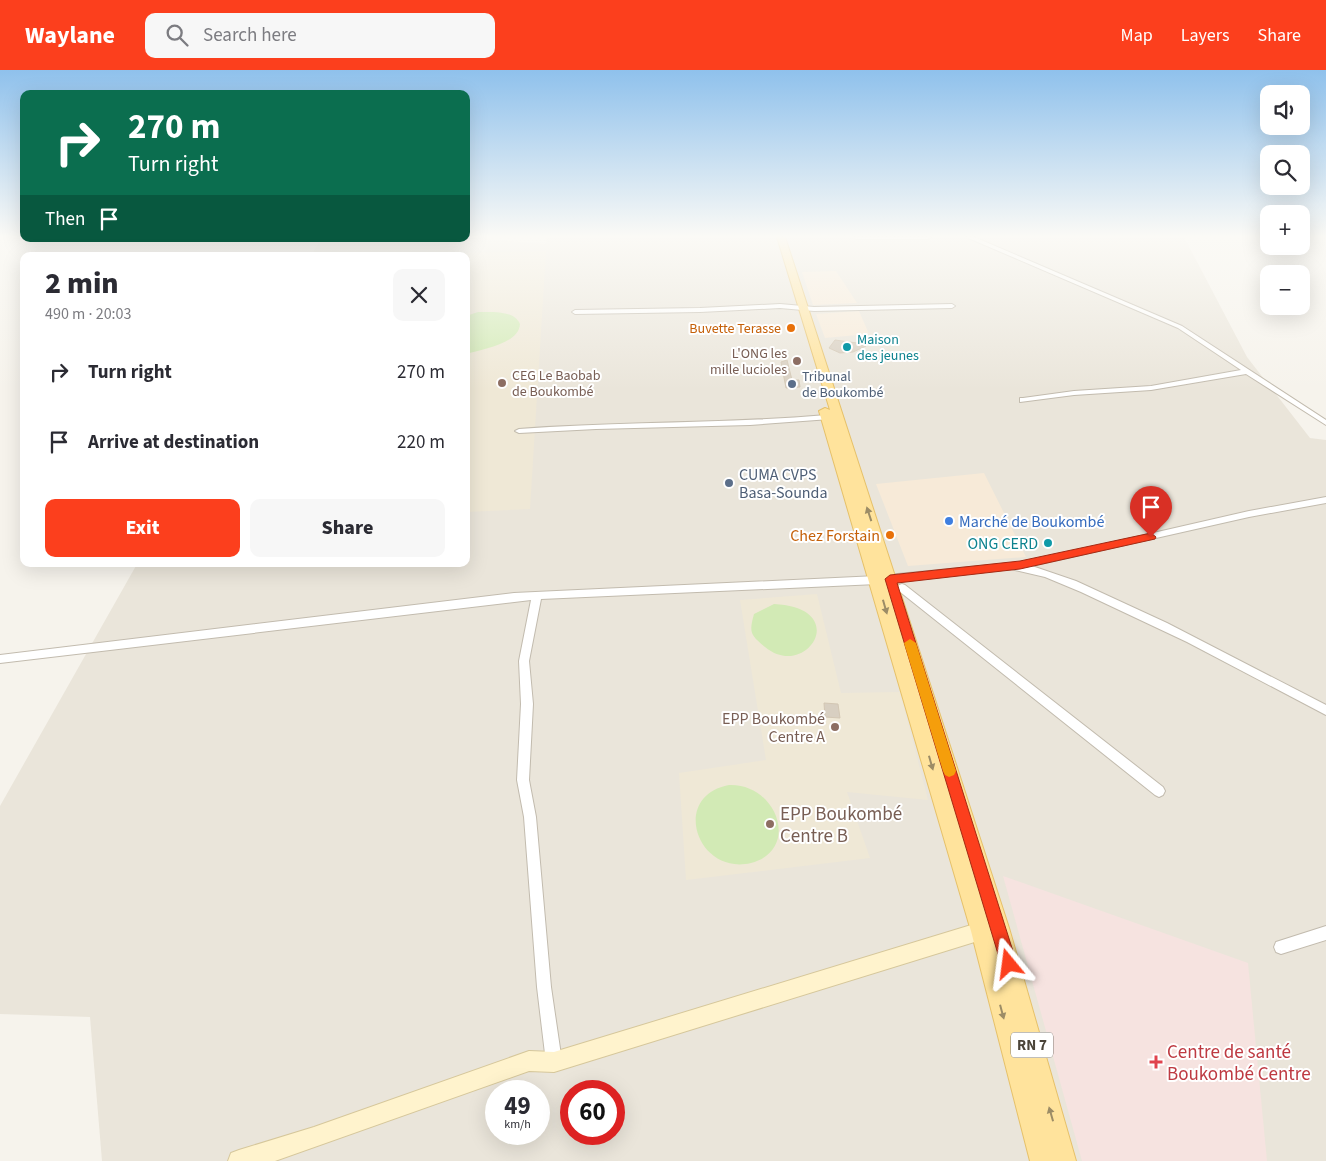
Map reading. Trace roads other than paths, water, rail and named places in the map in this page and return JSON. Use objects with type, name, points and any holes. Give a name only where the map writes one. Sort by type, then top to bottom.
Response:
[{"type":"main road","name":"RN 7","points":[[793,288],[890,583],[999,928],[1064,1161]]},
{"type":"main road","name":"RN 7","points":[[799,308],[827,417],[890,583],[1042,1161]]},
{"type":"street","points":[[1088,288],[1180,327],[1326,423]]},
{"type":"street","points":[[574,312],[700,310],[780,306],[799,308],[952,306]]},
{"type":"street","points":[[1023,400],[1074,393],[1152,388],[1249,371]]},
{"type":"street","points":[[519,432],[577,426],[790,421],[827,417]]},
{"type":"street","points":[[0,659],[537,596],[890,583],[1011,566],[1136,541],[1265,509],[1326,500]]},
{"type":"street","points":[[1011,566],[1026,567],[1117,604],[1201,644],[1326,710]]},
{"type":"street","points":[[890,583],[1160,791]]},
{"type":"street","points":[[537,596],[524,661],[527,704],[522,780],[530,817],[544,988],[554,1062]]},
{"type":"street","points":[[239,1161],[314,1138],[529,1061],[554,1062],[981,931]]},
{"type":"street","points":[[1281,947],[1326,933]]},
{"type":"place","name":"Buvette Terasse","points":[[791,328]]},
{"type":"place","name":"Maison des jeunes","points":[[847,347]]},
{"type":"place","name":"L'ONG les mille lucioles","points":[[797,361]]},
{"type":"place","name":"CEG Le Baobab de Boukombé","points":[[502,383]]},
{"type":"place","name":"Tribunal de Boukombé","points":[[792,384]]},
{"type":"place","name":"CUMA CVPS Basa-Sounda","points":[[729,483]]},
{"type":"place","name":"Marché de Boukombé","points":[[949,521]]},
{"type":"place","name":"Chez Forstain","points":[[890,535]]},
{"type":"place","name":"ONG CERD","points":[[1048,543]]},
{"type":"place","name":"EPP Boukombé Centre A","points":[[835,727]]},
{"type":"place","name":"EPP Boukombé Centre B","points":[[770,824]]},
{"type":"place","name":"Centre de santé Boukombé Centre","points":[[1156,1062]]}]
